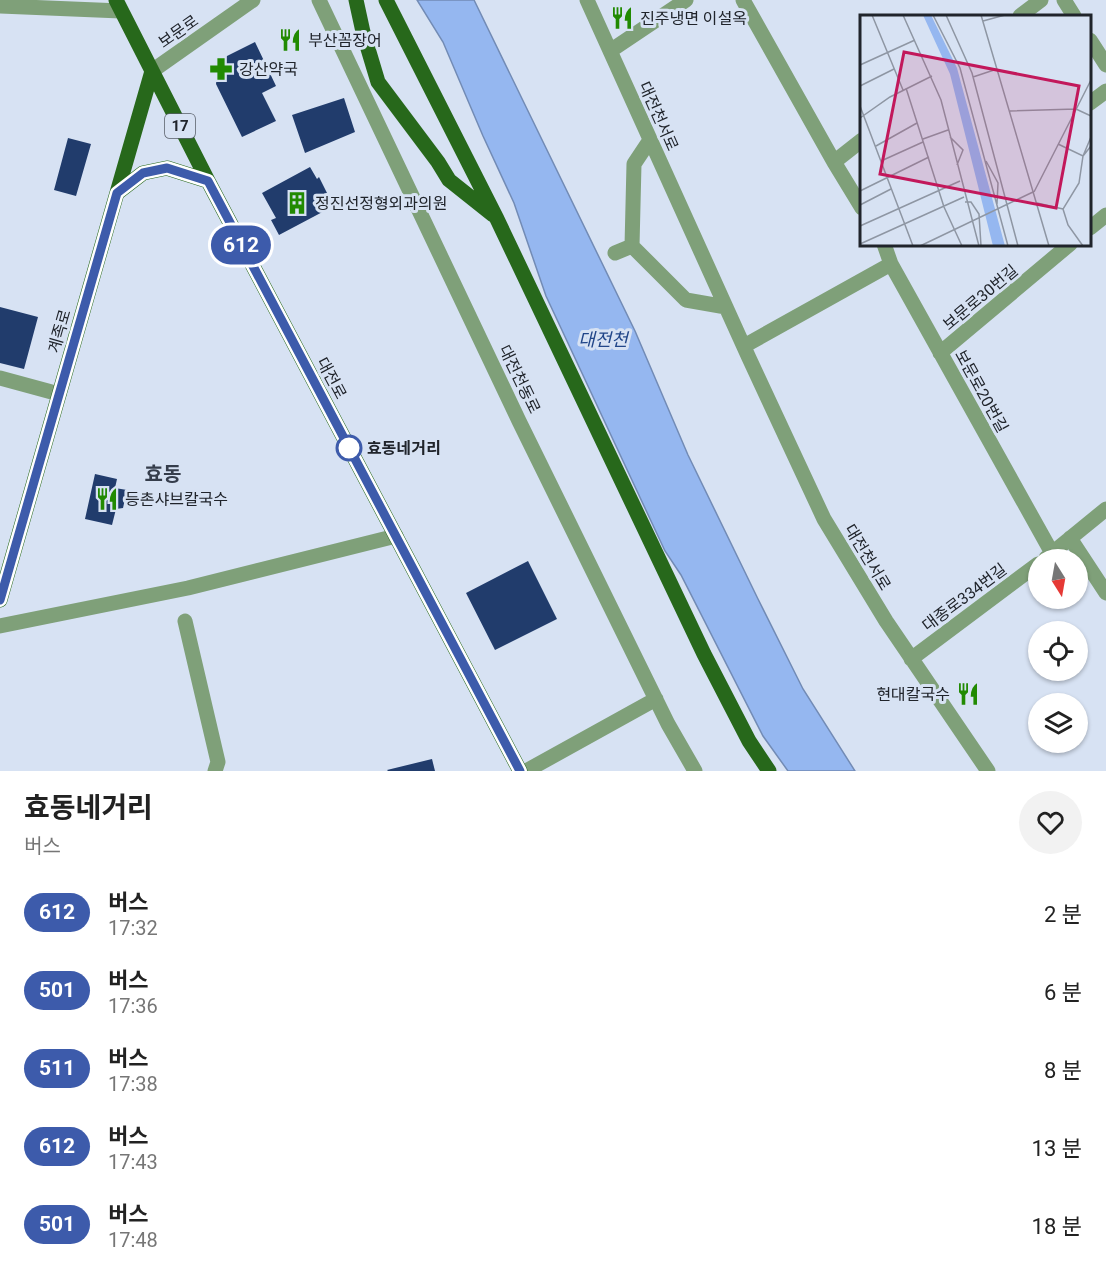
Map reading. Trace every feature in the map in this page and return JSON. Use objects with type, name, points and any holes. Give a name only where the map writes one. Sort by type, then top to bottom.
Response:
[{"type":"main road","points":[[356,0],[378,82],[449,180],[497,219]]},
{"type":"main road","points":[[386,0],[497,219],[704,654],[749,741],[770,771]]},
{"type":"main road","name":"대전로","points":[[118,5],[208,181],[520,771]]},
{"type":"main road","name":"계족로","points":[[0,600],[152,71]]},
{"type":"main road","points":[[117,193],[143,173],[167,168],[208,181]]},
{"type":"street","name":"보문로","points":[[152,71],[253,0]]},
{"type":"street","name":"대전천동로","points":[[318,0],[519,421],[656,699],[695,771]]},
{"type":"street","name":"대전천서로","points":[[587,0],[824,519],[886,621],[988,771]]},
{"type":"street","points":[[610,51],[686,0]]},
{"type":"street","points":[[743,0],[860,206]]},
{"type":"street","points":[[1021,15],[1041,0]]},
{"type":"street","points":[[1064,0],[1073,15]]},
{"type":"street","points":[[0,6],[118,5]]},
{"type":"street","points":[[1091,43],[1106,65]]},
{"type":"street","points":[[362,91],[378,82]]},
{"type":"street","points":[[1091,102],[1106,91]]},
{"type":"street","points":[[650,140],[634,164],[632,246],[686,300],[726,308]]},
{"type":"street","points":[[834,162],[860,141]]},
{"type":"street","points":[[1091,226],[1106,215]]},
{"type":"street","points":[[615,253],[632,246]]},
{"type":"street","name":"보문로20번길","points":[[886,246],[891,264],[1044,549]]},
{"type":"street","name":"보문로30번길","points":[[940,353],[1068,246]]},
{"type":"street","points":[[744,346],[891,264]]},
{"type":"street","points":[[0,378],[60,394]]},
{"type":"street","points":[[1057,549],[1106,509]]},
{"type":"street","points":[[0,626],[188,588],[396,536]]},
{"type":"street","points":[[1070,538],[1106,593]]},
{"type":"street","name":"대종로334번길","points":[[911,659],[1028,571]]},
{"type":"street","points":[[185,621],[218,762],[215,771]]},
{"type":"street","points":[[526,771],[656,699]]},
{"type":"water","name":"대전천","points":[[417,0],[474,0],[635,331],[688,455],[758,599],[803,689],[855,771],[788,771],[763,736],[681,575],[665,551],[546,296],[514,203],[443,42]]},
{"type":"building","points":[[255,42],[276,86],[262,93],[276,121],[242,137],[216,84],[219,60]]},
{"type":"building","points":[[344,98],[355,132],[305,153],[292,115]]},
{"type":"building","points":[[68,138],[91,144],[76,196],[54,190]]},
{"type":"building","name":"정진선정형외과의원","points":[[310,167],[317,179],[319,177],[328,195],[324,197],[330,208],[279,235],[271,220],[276,218],[262,193]]},
{"type":"building","points":[[0,307],[38,317],[24,369],[0,363]]},
{"type":"building","name":"등촌샤브칼국수","points":[[95,474],[117,479],[115,488],[127,490],[123,508],[116,509],[112,525],[85,519]]},
{"type":"building","points":[[528,561],[557,619],[495,650],[466,593]]},
{"type":"building","points":[[432,759],[435,771],[387,770]]},
{"type":"bus line","name":"612","points":[[0,600],[117,193],[143,173],[167,168],[208,181],[520,771]]},
{"type":"place","name":"진주냉면 이설옥","points":[[622,18]]},
{"type":"place","name":"부산꼼장어","points":[[290,40]]},
{"type":"place","name":"강산약국","points":[[221,69]]},
{"type":"place","name":"정진선정형외과의원","points":[[297,203]]},
{"type":"place","name":"효동네거리","points":[[349,448]]},
{"type":"place","name":"등촌샤브칼국수","points":[[107,499]]},
{"type":"place","name":"현대칼국수","points":[[968,694]]},
{"type":"district","name":"효동","points":[[163,474]]}]
